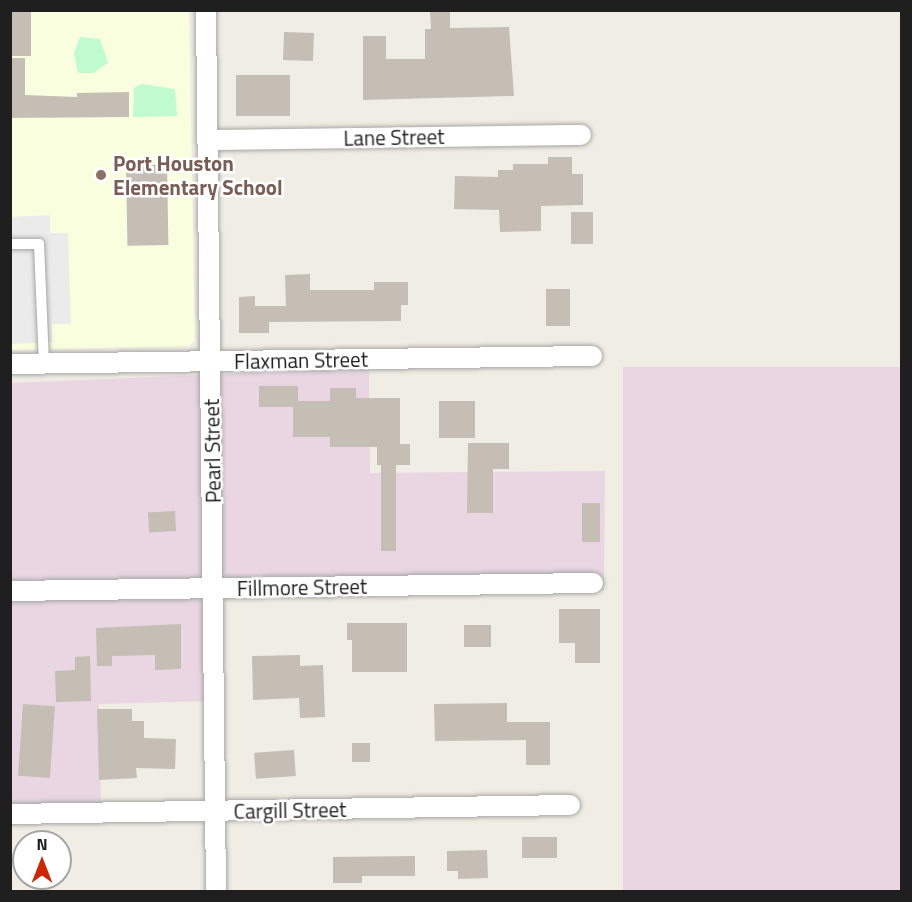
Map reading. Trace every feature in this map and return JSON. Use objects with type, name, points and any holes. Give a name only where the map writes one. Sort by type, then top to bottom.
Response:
[{"type":"street","name":"Pearl Street","points":[[206,10],[216,891]]},
{"type":"street","name":"Lane Street","points":[[208,140],[581,135]]},
{"type":"street","name":"Flaxman Street","points":[[10,364],[592,356]]},
{"type":"street","name":"Fillmore Street","points":[[10,591],[593,584]]},
{"type":"street","name":"Cargill Street","points":[[10,814],[570,805]]},
{"type":"lane","points":[[10,244],[39,244],[44,364]]},
{"type":"shaded area","name":"Port Houston Elementary School","points":[[10,11],[189,11],[195,340],[189,346],[11,350]]},
{"type":"shaded area","points":[[50,215],[50,233],[68,233],[71,324],[52,324],[52,342],[11,344],[10,217]]},
{"type":"shaded area","points":[[623,367],[901,367],[901,891],[623,891]]},
{"type":"shaded area","points":[[369,368],[370,473],[605,471],[604,591],[205,595],[208,701],[99,704],[101,806],[11,809],[10,383]]},
{"type":"green space","points":[[80,37],[100,39],[108,63],[93,73],[78,73],[74,53]]},
{"type":"green space","points":[[141,84],[175,89],[177,116],[133,117],[134,88]]},
{"type":"building","points":[[10,10],[31,10],[31,56],[10,56]]},
{"type":"building","points":[[430,11],[450,11],[450,28],[509,27],[514,96],[363,100],[363,36],[386,36],[386,59],[425,59],[425,29],[431,29]]},
{"type":"building","points":[[284,32],[314,33],[313,61],[283,60]]},
{"type":"building","points":[[10,58],[25,58],[25,95],[77,97],[77,93],[129,92],[129,117],[10,118]]},
{"type":"building","points":[[236,75],[290,75],[290,116],[236,116]]},
{"type":"building","points":[[548,157],[572,157],[572,174],[583,174],[583,205],[541,206],[541,231],[500,232],[499,210],[454,209],[455,176],[498,177],[498,170],[513,170],[513,164],[548,164]]},
{"type":"building","points":[[167,164],[168,245],[127,246],[126,165]]},
{"type":"building","points":[[571,212],[593,212],[593,244],[571,244]]},
{"type":"building","points":[[310,274],[310,290],[374,290],[374,282],[408,282],[408,305],[401,305],[401,321],[269,322],[269,333],[239,333],[239,297],[255,296],[255,306],[286,306],[285,275]]},
{"type":"building","points":[[546,289],[570,289],[570,326],[546,326]]},
{"type":"building","points":[[259,386],[298,386],[298,401],[330,401],[330,388],[356,388],[356,398],[400,398],[400,444],[410,444],[410,465],[396,465],[396,551],[381,551],[381,465],[377,465],[377,447],[330,447],[330,437],[293,437],[293,407],[259,407]]},
{"type":"building","points":[[439,401],[475,401],[475,438],[439,438]]},
{"type":"building","points":[[468,443],[509,443],[509,469],[493,469],[493,513],[467,513]]},
{"type":"building","points":[[582,503],[600,503],[600,542],[582,542]]},
{"type":"building","points":[[175,511],[176,531],[149,532],[148,512]]},
{"type":"building","points":[[559,609],[600,609],[600,663],[575,663],[575,643],[559,643]]},
{"type":"building","points":[[347,623],[407,623],[407,672],[352,672],[352,640],[347,640]]},
{"type":"building","points":[[181,624],[181,669],[155,670],[155,655],[112,656],[112,666],[97,666],[96,628]]},
{"type":"building","points":[[464,625],[491,625],[491,647],[464,647]]},
{"type":"building","points":[[300,655],[300,666],[323,665],[325,717],[300,718],[299,698],[253,700],[252,656]]},
{"type":"building","points":[[90,656],[91,701],[56,702],[55,671],[75,670],[75,657]]},
{"type":"building","points":[[507,703],[507,722],[550,722],[550,765],[526,765],[526,740],[435,741],[434,704]]},
{"type":"building","points":[[23,704],[55,706],[50,778],[18,776]]},
{"type":"building","points":[[97,709],[132,709],[132,721],[144,721],[144,738],[176,739],[175,769],[136,768],[137,778],[99,780]]},
{"type":"building","points":[[352,743],[370,743],[370,762],[352,762]]},
{"type":"building","points":[[294,750],[296,776],[256,779],[254,753]]},
{"type":"building","points":[[522,837],[557,837],[557,858],[522,858]]},
{"type":"building","points":[[487,850],[488,878],[458,879],[458,871],[447,871],[447,851]]},
{"type":"building","points":[[415,856],[415,876],[362,876],[362,883],[333,883],[333,857]]},
{"type":"place","name":"Port Houston Elementary School","points":[[101,175]]}]
